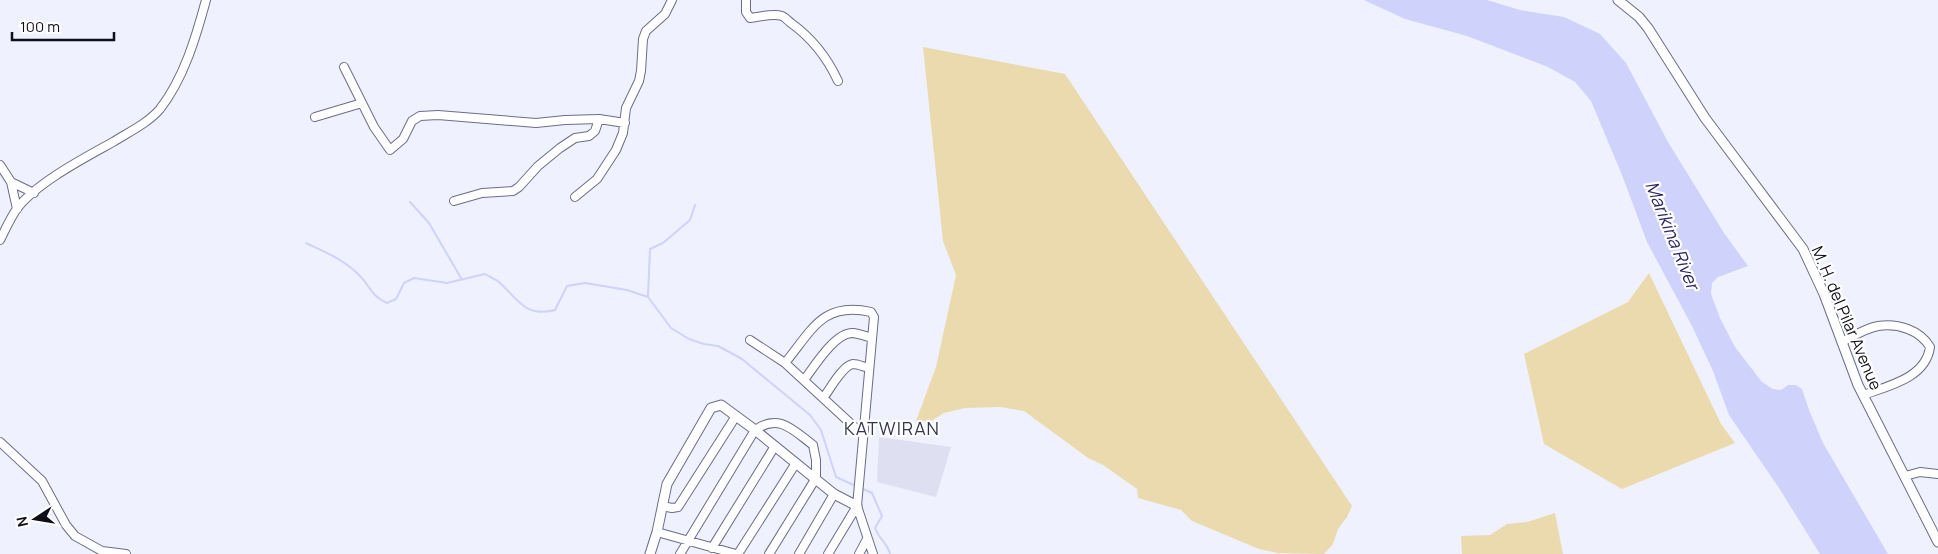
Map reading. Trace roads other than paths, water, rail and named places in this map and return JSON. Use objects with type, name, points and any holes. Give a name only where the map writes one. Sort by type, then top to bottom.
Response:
[{"type":"street","points":[[0,240],[17,209],[34,192],[73,165],[144,123],[159,109],[171,92],[190,53],[206,0]]},
{"type":"street","points":[[575,197],[587,188],[600,174],[616,150],[625,123],[625,113],[641,72],[643,39],[646,31],[665,14],[672,0]]},
{"type":"street","points":[[746,0],[746,12],[750,18],[774,15],[783,16],[799,29],[821,51],[829,62],[838,81]]},
{"type":"street","name":"M. H. del Pilar Avenue","points":[[1618,0],[1639,17],[1648,28],[1716,133],[1761,195],[1793,234],[1814,271],[1873,419],[1905,476],[1938,542]]},
{"type":"street","points":[[344,67],[374,127],[390,150],[403,139],[412,121],[420,116],[438,115],[536,123],[565,120],[599,120],[625,123]]},
{"type":"street","points":[[316,117],[362,103]]},
{"type":"street","points":[[454,201],[482,193],[513,191],[560,148],[575,138],[589,136],[595,131],[599,120]]},
{"type":"street","points":[[0,165],[11,182],[17,209]]},
{"type":"street","points":[[11,182],[34,192]]},
{"type":"street","points":[[785,363],[824,316],[837,310],[854,308],[871,312],[874,317],[857,506],[873,554]]},
{"type":"street","points":[[1842,342],[1878,326],[1893,326],[1913,331],[1922,337],[1930,347],[1927,360],[1920,369],[1908,378],[1863,395]]},
{"type":"street","points":[[804,380],[831,344],[843,335],[852,333],[872,338]]},
{"type":"street","points":[[750,340],[785,363],[862,434]]},
{"type":"street","points":[[824,397],[844,369],[854,364],[868,368]]},
{"type":"street","points":[[650,554],[657,532],[667,484],[710,408],[721,405],[834,494],[857,506]]},
{"type":"street","points":[[662,506],[678,507],[736,416]]},
{"type":"street","points":[[680,554],[755,430],[764,423],[775,422],[785,424],[813,444],[816,460],[816,478],[768,554]]},
{"type":"street","points":[[0,442],[42,481],[66,525],[75,536],[102,551],[126,554]]},
{"type":"street","points":[[712,548],[775,446]]},
{"type":"street","points":[[657,532],[723,553],[737,554],[796,463]]},
{"type":"street","points":[[1905,476],[1920,472],[1938,474]]},
{"type":"street","points":[[799,554],[834,494]]},
{"type":"street","points":[[828,554],[857,506]]},
{"type":"street","points":[[859,554],[868,539]]},
{"type":"water","name":"Marikina River","points":[[1364,0],[1487,0],[1520,10],[1564,17],[1600,34],[1626,63],[1668,142],[1724,233],[1748,266],[1718,277],[1712,283],[1711,294],[1720,318],[1735,347],[1762,382],[1773,389],[1781,390],[1788,385],[1796,385],[1802,389],[1823,443],[1888,554],[1820,554],[1779,488],[1729,415],[1713,371],[1692,326],[1647,242],[1591,101],[1575,82],[1548,67],[1467,36],[1405,19]]},
{"type":"waterway","points":[[410,202],[429,223],[461,278]]},
{"type":"waterway","points":[[648,296],[650,249],[663,243],[690,220],[695,205]]},
{"type":"waterway","points":[[306,243],[348,265],[364,280],[374,294],[387,303],[396,299],[404,283],[414,278],[447,283],[485,274],[499,282],[523,305],[536,311],[555,310],[567,286],[585,283],[627,290],[648,297],[671,328],[689,339],[718,346],[742,359],[810,415],[821,430],[836,477],[856,486]]},
{"type":"waterway","points":[[861,488],[872,493],[882,516],[875,528],[890,554]]},
{"type":"district","name":"KATWIRAN","points":[[892,428]]}]
